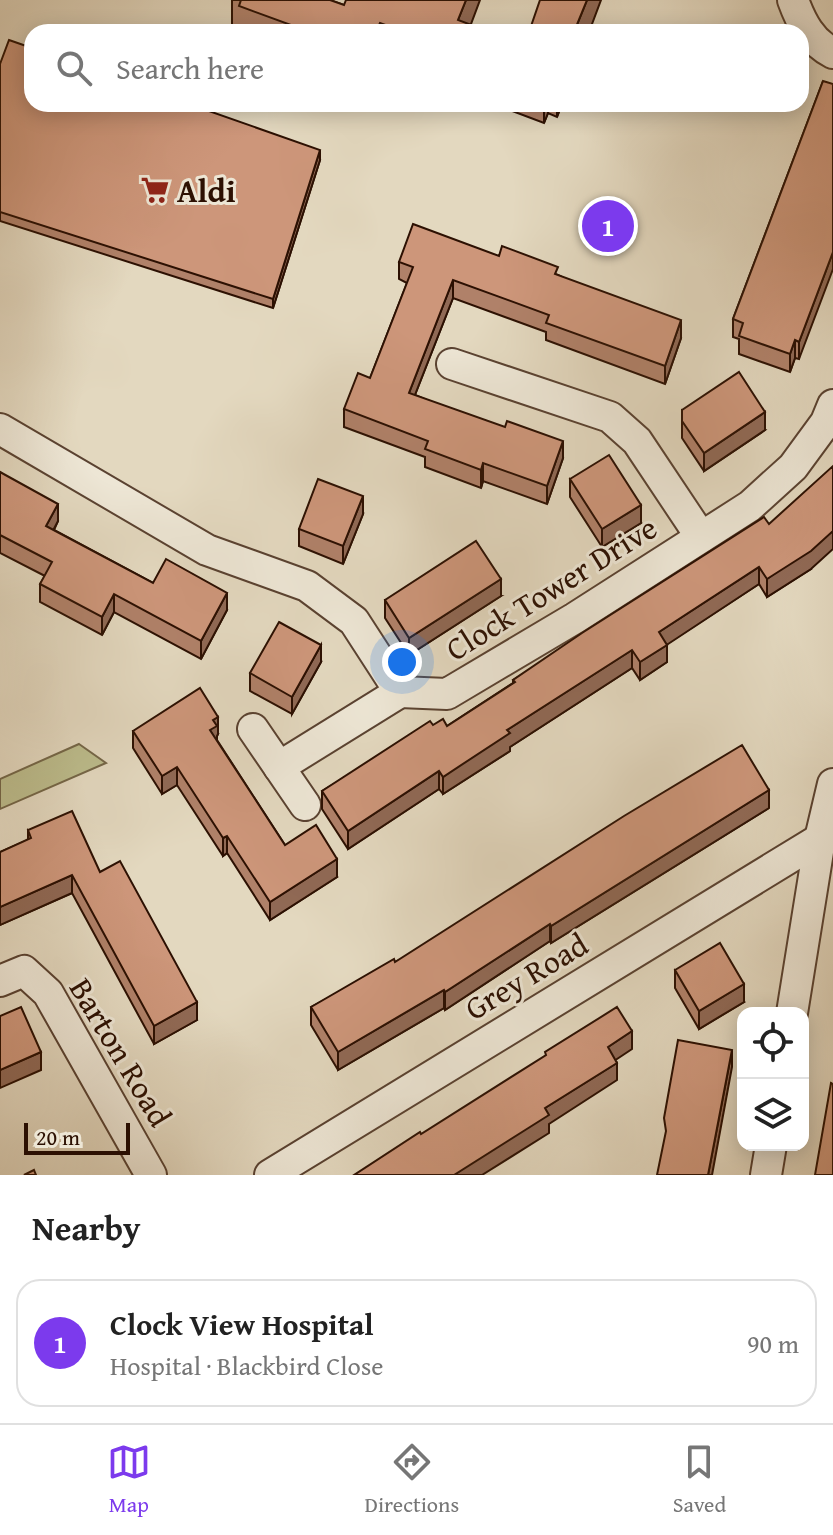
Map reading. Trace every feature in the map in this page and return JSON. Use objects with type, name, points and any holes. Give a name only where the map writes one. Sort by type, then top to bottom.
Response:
[{"type":"street","points":[[793,0],[802,24]]},
{"type":"street","points":[[809,32],[822,47],[833,53]]},
{"type":"street","points":[[452,364],[610,417],[637,441],[701,537]]},
{"type":"street","name":"Clock Tower Drive","points":[[400,692],[447,694],[575,618],[750,506],[793,467],[826,422],[833,405]]},
{"type":"street","points":[[0,429],[207,550],[307,586],[354,621],[400,692],[279,767]]},
{"type":"street","points":[[253,729],[305,805]]},
{"type":"street","points":[[793,1007],[820,839],[833,784]]},
{"type":"street","name":"Grey Road","points":[[270,1175],[820,839]]},
{"type":"street","name":"Barton Road","points":[[12,976],[48,993],[151,1175]]},
{"type":"street","points":[[766,1175],[770,1151]]},
{"type":"green space","points":[[79,744],[106,763],[0,809],[0,779]]},
{"type":"building","points":[[241,0],[330,0],[344,5],[346,0],[466,0],[458,20],[469,24],[288,24],[239,6]]},
{"type":"building","points":[[540,0],[587,0],[577,24],[532,24]]},
{"type":"building","name":"Aldi","points":[[9,40],[24,45],[24,112],[212,112],[320,150],[273,299],[0,212],[0,64]]},
{"type":"building","points":[[823,81],[833,84],[833,252],[799,342],[795,340],[790,354],[739,336],[743,323],[733,319]]},
{"type":"building","points":[[413,224],[499,256],[502,246],[558,267],[555,274],[681,320],[665,366],[546,323],[549,315],[453,280],[409,393],[505,427],[507,421],[563,441],[547,486],[483,463],[481,470],[425,449],[428,441],[344,409],[358,373],[370,378],[413,267],[399,262]]},
{"type":"building","points":[[739,372],[765,412],[704,453],[682,421],[682,410]]},
{"type":"building","points":[[609,455],[641,505],[602,529],[570,479]]},
{"type":"building","points":[[833,466],[833,531],[811,551],[767,579],[759,567],[659,632],[667,645],[640,662],[632,650],[507,730],[510,733],[443,777],[439,771],[348,831],[322,791],[430,721],[433,725],[443,719],[447,726],[582,633],[764,517],[769,524]]},
{"type":"building","points":[[0,472],[58,504],[46,526],[153,583],[166,559],[227,593],[201,641],[114,594],[102,617],[40,584],[52,562],[0,535]]},
{"type":"building","points":[[318,479],[363,496],[343,546],[299,529]]},
{"type":"building","points":[[476,541],[501,579],[409,638],[385,600]]},
{"type":"building","points":[[279,622],[321,645],[292,697],[250,673]]},
{"type":"building","points":[[200,688],[218,717],[213,720],[217,726],[210,730],[285,845],[316,825],[337,859],[270,902],[177,767],[162,776],[133,731]]},
{"type":"building","points":[[742,745],[769,790],[445,992],[338,1052],[311,1007],[394,959],[395,962]]},
{"type":"building","points":[[72,811],[100,872],[120,861],[197,1002],[154,1026],[72,875],[0,907],[0,852],[31,838],[28,830]]},
{"type":"building","points":[[720,943],[744,984],[699,1011],[675,970]]},
{"type":"building","points":[[21,1007],[41,1052],[0,1070],[0,1016]]},
{"type":"building","points":[[617,1007],[632,1031],[608,1047],[617,1063],[545,1108],[549,1115],[454,1175],[354,1175],[546,1055],[545,1052]]},
{"type":"building","points":[[678,1040],[732,1050],[708,1175],[657,1175]]},
{"type":"building","points":[[831,1083],[833,1175],[815,1175]]},
{"type":"place","name":"Aldi","points":[[155,190]]},
{"type":"place","name":"Clock View Hospital","points":[[608,226]]}]
